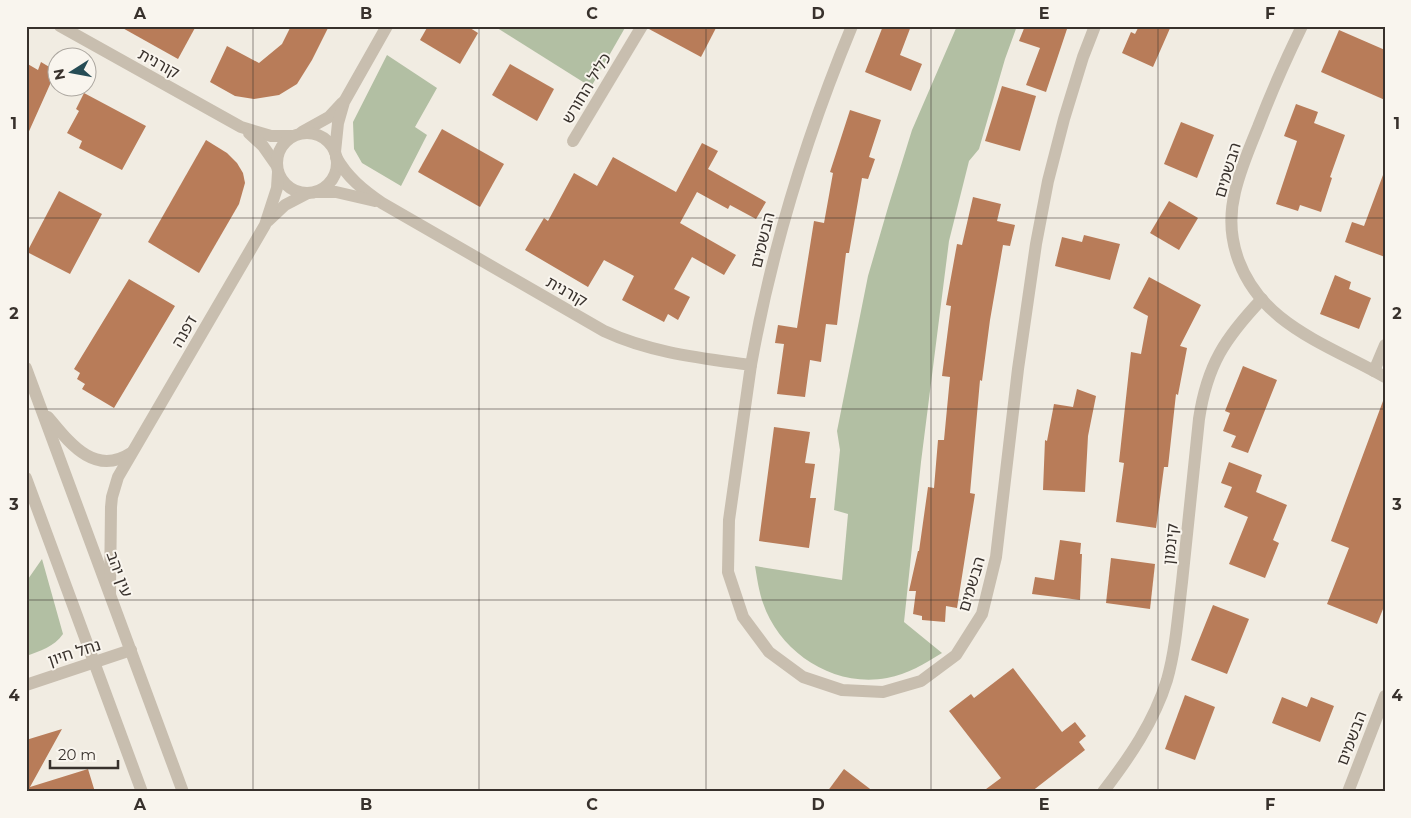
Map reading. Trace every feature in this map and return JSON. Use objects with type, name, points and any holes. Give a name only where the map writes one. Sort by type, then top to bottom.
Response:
[{"type":"street","name":"קורנית","points":[[60,26],[241,127],[260,142],[278,169]]},
{"type":"street","points":[[347,97],[329,117],[284,142],[277,159],[278,169],[283,181],[290,188],[298,192],[310,192],[322,189],[331,180],[336,166],[338,122],[347,97],[387,26]]},
{"type":"street","name":"כליל החורש","points":[[573,141],[642,26]]},
{"type":"street","name":"הבשמים","points":[[852,26],[816,119],[786,210],[765,292],[729,520],[728,572],[743,617],[769,652],[803,677],[842,690],[882,692],[922,681],[956,655],[982,614],[996,557],[1019,360],[1036,244],[1048,181],[1064,119],[1083,57],[1095,26]]},
{"type":"street","name":"הבשמים","points":[[1302,26],[1266,107],[1234,193],[1231,215],[1235,254],[1242,272],[1252,288],[1279,316],[1295,328],[1379,374]]},
{"type":"street","name":"קורנית","points":[[241,127],[271,136],[296,135]]},
{"type":"street","points":[[296,135],[310,132],[320,136],[330,144],[336,154]]},
{"type":"street","name":"קורנית","points":[[336,154],[343,169],[351,179],[382,203],[620,338],[669,353],[752,365]]},
{"type":"street","name":"דפנה","points":[[110,593],[112,497],[118,477],[265,225],[277,188],[278,169]]},
{"type":"street","name":"קורנית","points":[[310,192],[336,192],[382,203]]},
{"type":"street","name":"דפנה","points":[[265,225],[285,205],[310,192]]},
{"type":"street","name":"קינמון","points":[[1102,792],[1117,774],[1147,728],[1167,680],[1176,631],[1199,419],[1206,386],[1222,348],[1237,327],[1262,299]]},
{"type":"street","points":[[1379,374],[1385,346]]},
{"type":"street","name":"עין יהב","points":[[26,368],[183,792]]},
{"type":"street","points":[[42,410],[71,444],[83,454],[105,461],[119,459],[132,453]]},
{"type":"street","points":[[26,478],[142,792]]},
{"type":"street","name":"נחל חיון","points":[[26,686],[131,650]]},
{"type":"street","name":"הבשמים","points":[[1348,792],[1385,696]]},
{"type":"green space","points":[[494,26],[626,26],[591,87]]},
{"type":"green space","points":[[957,26],[1017,26],[1005,59],[979,149],[969,161],[949,241],[921,462],[904,622],[942,653],[916,668],[895,676],[867,680],[848,678],[829,672],[812,663],[782,637],[771,621],[763,603],[755,566],[842,580],[848,514],[834,510],[840,450],[837,431],[868,276],[912,130]]},
{"type":"green space","points":[[387,55],[437,88],[415,127],[427,135],[401,186],[362,163],[354,149],[353,122]]},
{"type":"green space","points":[[42,559],[63,634],[51,645],[26,656],[26,582]]},
{"type":"building","points":[[119,26],[196,26],[178,59]]},
{"type":"building","points":[[291,26],[329,26],[312,60],[297,84],[279,95],[254,99],[235,96],[210,82],[227,46],[259,63],[282,44]]},
{"type":"building","points":[[428,26],[467,26],[478,33],[460,64],[420,40]]},
{"type":"building","points":[[650,26],[717,26],[701,57],[649,29]]},
{"type":"building","points":[[883,26],[911,26],[900,55],[922,64],[911,91],[865,72]]},
{"type":"building","points":[[1025,26],[1068,26],[1046,92],[1026,85],[1040,48],[1019,41]]},
{"type":"building","points":[[1139,26],[1171,26],[1153,67],[1122,53],[1131,32],[1135,34]]},
{"type":"building","points":[[1339,30],[1385,50],[1385,100],[1321,72]]},
{"type":"building","points":[[41,62],[48,66],[48,89],[26,138],[26,63],[38,70]]},
{"type":"building","points":[[510,64],[554,89],[537,121],[492,95]]},
{"type":"building","points":[[1002,86],[1036,96],[1020,151],[985,141]]},
{"type":"building","points":[[82,98],[93,98],[146,126],[122,170],[79,148],[82,141],[67,133],[79,111],[76,109]]},
{"type":"building","points":[[1296,104],[1318,112],[1314,123],[1345,135],[1330,177],[1332,178],[1321,212],[1300,205],[1298,211],[1276,204],[1297,141],[1284,136]]},
{"type":"building","points":[[850,110],[881,120],[869,157],[875,159],[868,179],[862,178],[849,253],[846,253],[837,325],[826,324],[821,362],[810,360],[805,397],[777,394],[784,344],[775,343],[778,325],[797,328],[814,221],[824,223],[833,173],[830,172]]},
{"type":"building","points":[[1181,122],[1214,135],[1197,178],[1164,164]]},
{"type":"building","points":[[442,129],[504,164],[480,207],[418,172]]},
{"type":"building","points":[[206,140],[227,153],[237,163],[243,173],[245,183],[239,204],[199,273],[148,242]]},
{"type":"building","points":[[702,143],[718,151],[708,169],[766,202],[756,219],[730,205],[728,209],[697,192],[680,223],[736,255],[724,275],[692,257],[674,289],[690,297],[678,320],[668,314],[664,322],[622,300],[634,276],[604,260],[588,287],[525,250],[544,218],[548,221],[574,173],[597,186],[613,157],[676,192]]},
{"type":"building","points":[[1383,175],[1385,175],[1385,257],[1345,242],[1352,222],[1364,226]]},
{"type":"building","points":[[59,191],[102,214],[70,274],[27,252]]},
{"type":"building","points":[[973,197],[1001,204],[997,221],[1015,225],[1010,246],[1003,245],[982,381],[980,380],[970,493],[975,494],[957,608],[946,606],[945,622],[922,620],[922,616],[913,614],[916,591],[909,591],[919,551],[928,487],[934,488],[938,440],[944,440],[950,377],[942,376],[951,306],[946,305],[957,244],[962,245]]},
{"type":"building","points":[[1169,201],[1198,218],[1179,250],[1150,233]]},
{"type":"building","points":[[1084,235],[1120,244],[1110,280],[1055,266],[1062,237],[1082,242]]},
{"type":"building","points":[[1335,275],[1351,282],[1349,289],[1371,298],[1359,329],[1320,314]]},
{"type":"building","points":[[1149,277],[1201,305],[1180,346],[1187,348],[1178,395],[1176,394],[1168,467],[1164,467],[1156,528],[1116,522],[1124,463],[1119,462],[1131,352],[1141,354],[1148,316],[1133,308]]},
{"type":"building","points":[[129,279],[175,306],[114,408],[82,389],[85,384],[77,379],[80,373],[74,369]]},
{"type":"building","points":[[1243,366],[1277,380],[1248,453],[1231,447],[1236,436],[1223,431],[1230,413],[1225,411]]},
{"type":"building","points":[[1077,389],[1096,396],[1088,436],[1085,492],[1043,490],[1045,440],[1047,441],[1054,404],[1073,407]]},
{"type":"building","points":[[1383,401],[1385,402],[1385,604],[1377,624],[1327,604],[1349,548],[1331,541]]},
{"type":"building","points":[[774,427],[810,432],[805,463],[815,464],[810,498],[816,498],[809,548],[759,541]]},
{"type":"building","points":[[1229,462],[1262,475],[1256,492],[1287,505],[1273,540],[1279,543],[1265,578],[1229,564],[1248,517],[1224,507],[1232,487],[1221,483]]},
{"type":"building","points":[[1060,540],[1081,543],[1080,600],[1032,594],[1035,577],[1054,580]]},
{"type":"building","points":[[1111,558],[1155,564],[1150,609],[1106,603]]},
{"type":"building","points":[[1213,605],[1249,619],[1227,674],[1191,660]]},
{"type":"building","points":[[1013,668],[1062,732],[1075,722],[1086,736],[1079,742],[1085,750],[1031,792],[982,792],[1001,778],[949,711],[971,694],[974,698]]},
{"type":"building","points":[[1185,695],[1215,707],[1195,760],[1165,749]]},
{"type":"building","points":[[1282,697],[1307,707],[1311,697],[1334,706],[1320,742],[1272,723]]},
{"type":"building","points":[[62,729],[30,787],[88,769],[95,792],[26,792],[26,740]]},
{"type":"building","points":[[844,769],[874,792],[827,792]]}]
